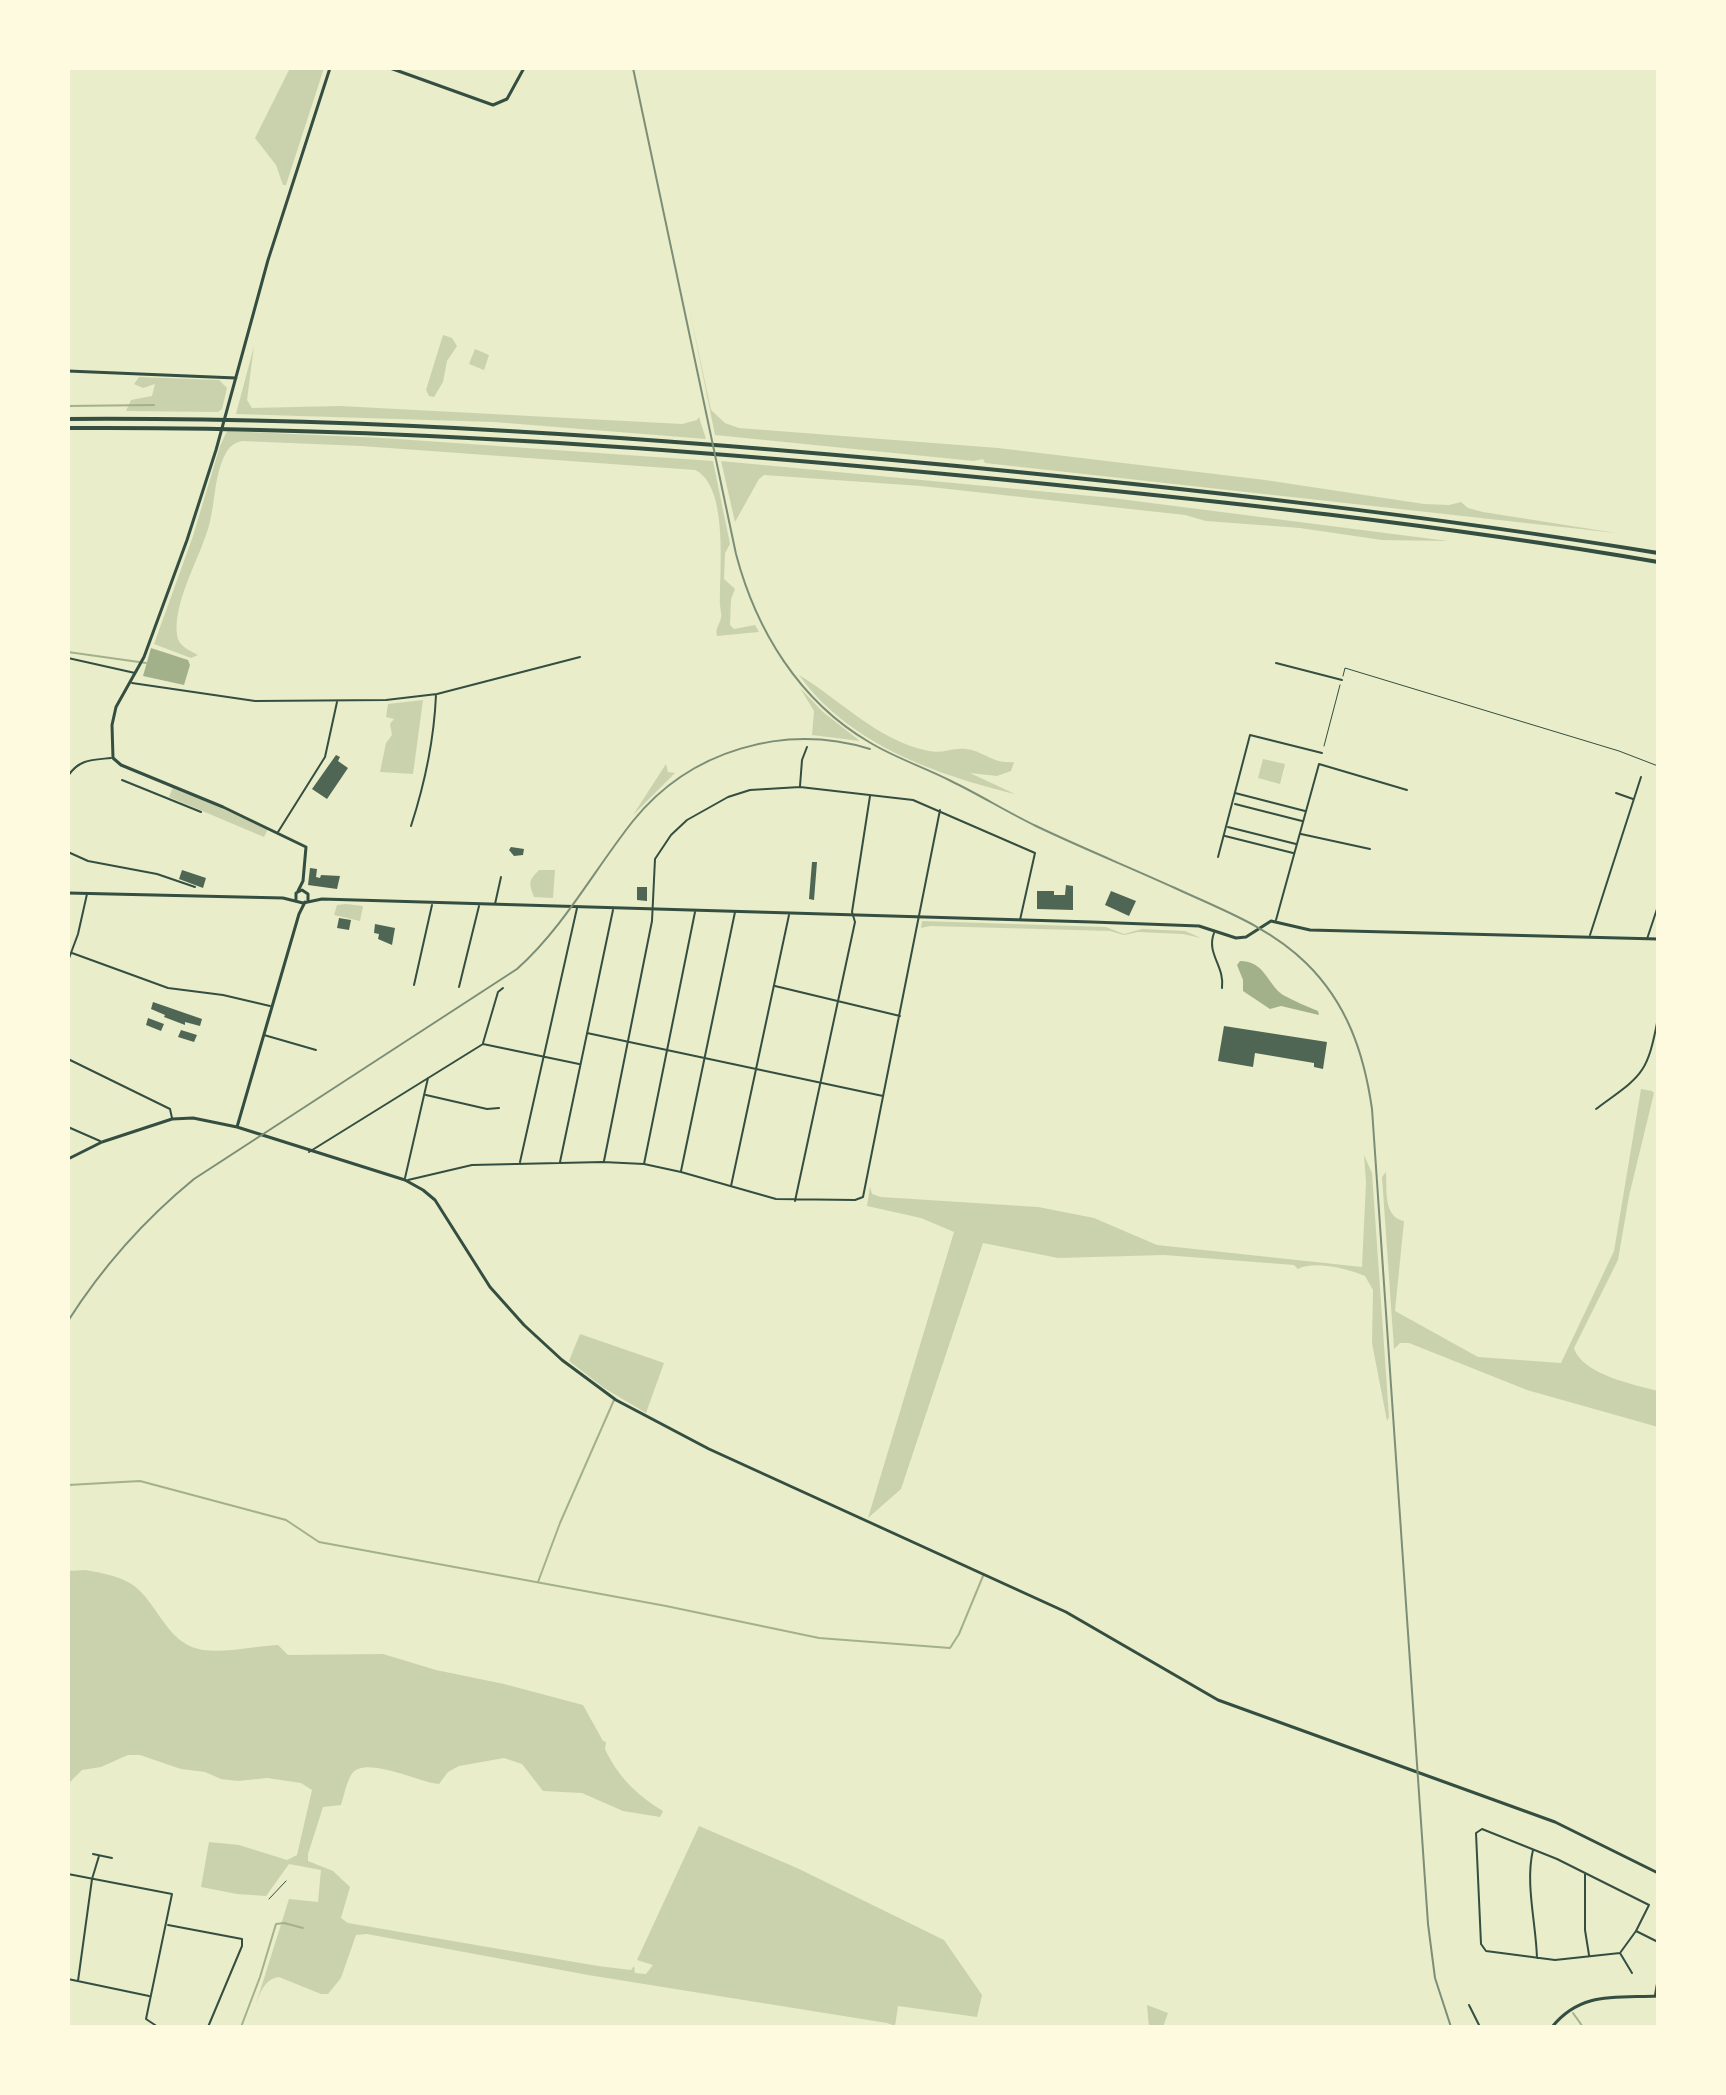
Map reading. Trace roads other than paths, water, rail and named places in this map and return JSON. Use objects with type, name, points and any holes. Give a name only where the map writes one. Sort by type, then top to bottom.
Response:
[{"type":"highway","points":[[68,419],[219,418],[396,424],[811,453],[1260,498],[1486,526],[1658,553]]},
{"type":"highway","points":[[68,428],[201,427],[393,433],[781,460],[1243,505],[1497,537],[1658,562]]},
{"type":"street","points":[[299,914],[297,892],[303,881],[306,847],[121,765],[113,758],[111,748],[115,714],[136,674],[158,618],[216,450],[268,260],[330,68]]},
{"type":"street","points":[[390,68],[493,105],[507,99],[524,68]]},
{"type":"street","points":[[68,371],[236,378]]},
{"type":"street","points":[[130,683],[255,701],[386,700],[437,694],[580,657]]},
{"type":"street","points":[[68,658],[136,674]]},
{"type":"street","points":[[1276,663],[1342,680]]},
{"type":"street","points":[[411,826],[432,746],[437,694]]},
{"type":"street","points":[[278,832],[325,757],[337,701]]},
{"type":"street","points":[[1218,857],[1250,735],[1322,753]]},
{"type":"street","points":[[800,787],[802,760],[807,747]]},
{"type":"street","points":[[68,776],[74,766],[83,761],[113,758]]},
{"type":"street","points":[[68,763],[74,766]]},
{"type":"street","points":[[1276,920],[1319,764],[1407,790]]},
{"type":"street","points":[[1589,937],[1641,777]]},
{"type":"street","points":[[122,780],[201,812]]},
{"type":"street","points":[[603,1162],[652,910],[655,859],[671,835],[687,820],[717,802],[739,793],[773,787],[800,787],[913,800],[940,810],[1035,853],[1020,920]]},
{"type":"street","points":[[1235,793],[1306,811]]},
{"type":"street","points":[[1616,793],[1634,799]]},
{"type":"street","points":[[795,1201],[855,922],[853,916],[870,795]]},
{"type":"street","points":[[1232,804],[1303,821]]},
{"type":"street","points":[[405,1180],[472,1165],[603,1162],[644,1164],[681,1172],[753,1195],[795,1201],[855,1200],[863,1197],[940,810]]},
{"type":"street","points":[[1226,827],[1297,844]]},
{"type":"street","points":[[1300,834],[1370,849]]},
{"type":"street","points":[[1224,836],[1295,853]]},
{"type":"street","points":[[68,852],[88,861],[157,874],[195,887]]},
{"type":"street","points":[[494,905],[501,877]]},
{"type":"street","points":[[237,1127],[299,914],[306,901],[303,881]]},
{"type":"street","points":[[184,884],[184,896]]},
{"type":"street","points":[[283,898],[297,892],[307,892],[322,899]]},
{"type":"street","points":[[68,893],[1189,925],[1241,938],[1276,920],[1310,930],[1658,939]]},
{"type":"street","points":[[68,961],[87,893]]},
{"type":"street","points":[[414,985],[433,904]]},
{"type":"street","points":[[459,987],[479,905]]},
{"type":"street","points":[[1647,939],[1658,906]]},
{"type":"street","points":[[520,1163],[577,908]]},
{"type":"street","points":[[560,1162],[613,909]]},
{"type":"street","points":[[644,1164],[695,910]]},
{"type":"street","points":[[681,1172],[735,912]]},
{"type":"street","points":[[731,1187],[789,914]]},
{"type":"street","points":[[1215,931],[1211,945],[1223,973],[1222,988]]},
{"type":"street","points":[[72,953],[168,988],[223,995],[273,1007]]},
{"type":"street","points":[[774,986],[900,1016]]},
{"type":"street","points":[[309,1152],[483,1044],[498,992],[503,988]]},
{"type":"street","points":[[1596,1109],[1639,1077],[1650,1059],[1658,1018]]},
{"type":"street","points":[[587,1033],[883,1096]]},
{"type":"street","points":[[264,1035],[316,1050]]},
{"type":"street","points":[[483,1044],[579,1064]]},
{"type":"street","points":[[68,1059],[170,1109],[172,1119]]},
{"type":"street","points":[[405,1180],[428,1078]]},
{"type":"street","points":[[426,1095],[487,1109],[499,1108]]},
{"type":"street","points":[[68,1159],[102,1142],[172,1119],[193,1118],[237,1127],[405,1180],[435,1200],[468,1256],[516,1316],[562,1360],[616,1400],[709,1449],[1066,1612],[1218,1700],[1543,1817],[1658,1873]]},
{"type":"street","points":[[68,1127],[102,1142]]},
{"type":"street","points":[[1482,1829],[1585,1873],[1649,1905],[1620,1953],[1555,1960],[1490,1953],[1481,1944],[1475,1835],[1482,1829]]},
{"type":"street","points":[[1533,1849],[1530,1880],[1537,1958]]},
{"type":"street","points":[[93,1854],[112,1858]]},
{"type":"street","points":[[78,1981],[92,1879],[99,1856]]},
{"type":"street","points":[[1585,1873],[1585,1930],[1589,1957]]},
{"type":"street","points":[[68,1874],[172,1894],[146,2019],[158,2027]]},
{"type":"street","points":[[166,1924],[242,1939],[242,1946],[208,2027]]},
{"type":"street","points":[[1636,1931],[1658,1942]]},
{"type":"street","points":[[1620,1953],[1632,1973]]},
{"type":"street","points":[[1552,2027],[1565,2012],[1585,2001],[1656,1996],[1658,1978]]},
{"type":"street","points":[[68,1979],[150,1996]]},
{"type":"street","points":[[1469,2005],[1480,2027]]},
{"type":"waterway","points":[[68,406],[154,405]]},
{"type":"waterway","points":[[68,652],[146,663]]},
{"type":"waterway","points":[[538,1582],[560,1523],[614,1400]]},
{"type":"waterway","points":[[68,1485],[140,1481],[286,1520],[319,1542],[666,1606],[819,1638],[950,1648],[983,1576]]},
{"type":"waterway","points":[[241,2027],[276,1924],[303,1928]]},
{"type":"waterway","points":[[1573,2013],[1583,2027]]},
{"type":"railway","points":[[633,68],[736,554],[755,610],[768,636],[801,685],[844,725],[879,748],[951,781],[1036,826],[1227,911],[1277,939],[1320,978],[1351,1030],[1364,1068],[1372,1109],[1428,1924],[1435,1978],[1451,2027]]},
{"type":"railway","points":[[68,1321],[125,1245],[194,1179],[517,969],[564,917],[633,821],[656,796],[682,776],[710,760],[772,742],[805,739],[870,749]]}]
